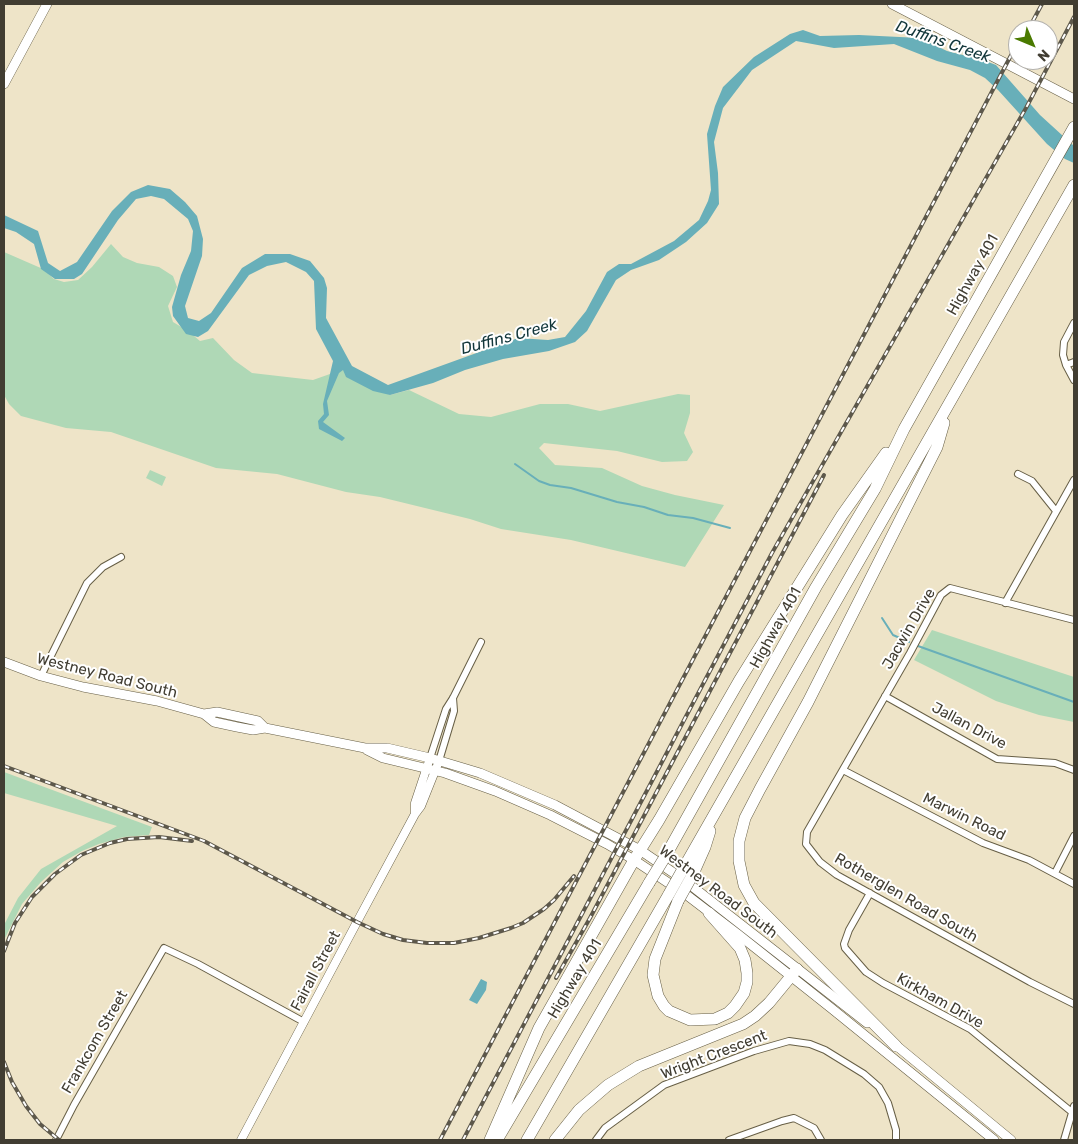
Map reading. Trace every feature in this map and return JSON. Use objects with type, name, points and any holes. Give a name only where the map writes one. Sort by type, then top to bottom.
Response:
[{"type":"highway","name":"Highway 401","points":[[496,1140],[649,883],[816,587],[875,489],[904,429],[1074,127]]},
{"type":"highway","points":[[709,913],[740,948],[748,973],[747,982],[744,993],[728,1013],[715,1019],[690,1020],[670,1011],[664,1006],[658,996],[653,975],[655,959],[688,872],[714,818],[1074,185]]},
{"type":"highway","points":[[896,1046],[754,904],[744,885],[739,861],[739,840],[756,796],[811,694],[938,447],[949,406]]},
{"type":"highway","points":[[490,1140],[539,1028],[637,855],[739,680],[842,515],[904,429]]},
{"type":"highway","points":[[527,1140],[668,894],[688,872]]},
{"type":"highway","points":[[555,1140],[579,1110],[608,1084],[640,1066],[743,1024],[769,1003],[794,973]]},
{"type":"main road","points":[[4,84],[47,4]]},
{"type":"main road","points":[[892,4],[997,57],[1074,99]]},
{"type":"main road","name":"Westney Road South","points":[[4,662],[41,676],[83,687],[204,714],[214,722],[254,730],[265,728],[365,748],[387,748],[430,758],[480,774],[555,804],[698,890],[794,973],[831,1008],[994,1140]]},
{"type":"main road","name":"Westney Road South","points":[[365,748],[383,758],[431,770],[523,802],[607,844],[637,855],[709,913],[896,1046],[1011,1140]]},
{"type":"street","points":[[1074,323],[1064,342],[1062,354],[1074,380]]},
{"type":"street","points":[[1066,366],[1074,362]]},
{"type":"street","points":[[1018,474],[1032,481],[1056,511]]},
{"type":"street","points":[[1005,602],[1074,480]]},
{"type":"street","points":[[41,676],[87,583],[103,567],[121,557]]},
{"type":"street","name":"Jacwin Drive","points":[[843,770],[941,595],[950,588],[1074,620]]},
{"type":"street","points":[[430,758],[446,709],[481,642]]},
{"type":"street","name":"Jallan Drive","points":[[885,696],[997,758],[1055,763],[1074,770]]},
{"type":"street","points":[[439,761],[454,711],[453,698]]},
{"type":"street","name":"Fairall Street","points":[[430,758],[431,770]]},
{"type":"street","name":"Fairall Street","points":[[241,1140],[415,814],[415,803],[431,770],[439,761]]},
{"type":"street","name":"Marwin Road","points":[[843,770],[983,843],[1029,860],[1074,884]]},
{"type":"street","name":"Rotherglen Road South","points":[[843,770],[808,832],[806,844],[820,862],[837,876],[1030,982],[1074,1004]]},
{"type":"street","points":[[1055,873],[1074,836]]},
{"type":"street","name":"Kirkham Drive","points":[[870,893],[849,930],[844,944],[845,948],[866,972],[970,1029],[1074,1109]]},
{"type":"street","name":"Frankcom Street","points":[[56,1140],[164,948],[198,964],[304,1022]]},
{"type":"street","name":"Wright Crescent","points":[[596,1140],[605,1128],[664,1085],[754,1051],[789,1041],[810,1044],[825,1050],[864,1074],[879,1087],[888,1103],[896,1130],[896,1140]]},
{"type":"street","points":[[1064,1140],[1074,1109]]},
{"type":"street","points":[[729,1140],[794,1118],[814,1128],[821,1140]]},
{"type":"green space","points":[[111,244],[123,257],[137,263],[159,267],[173,276],[177,287],[168,306],[173,322],[200,341],[213,338],[234,360],[252,373],[313,380],[344,369],[390,395],[409,390],[459,414],[491,417],[540,404],[568,404],[600,411],[678,394],[690,395],[690,413],[684,433],[693,452],[687,461],[662,462],[617,451],[544,443],[539,448],[555,465],[602,468],[642,486],[724,505],[685,567],[571,540],[501,529],[470,519],[380,497],[346,492],[277,474],[216,468],[111,432],[66,428],[21,416],[9,404],[4,395],[4,252],[43,269],[54,279],[64,282],[78,280],[92,267]]},
{"type":"green space","points":[[150,470],[166,477],[162,486],[146,478]]},
{"type":"green space","points":[[932,630],[1074,677],[1074,722],[1039,715],[996,701],[914,660]]},
{"type":"green space","points":[[4,772],[152,827],[149,835],[124,837],[99,844],[63,862],[41,882],[22,904],[4,940],[4,925],[18,898],[41,869],[117,826],[4,793]]},
{"type":"water","name":"Duffins Creek","points":[[803,30],[820,36],[859,35],[920,38],[947,51],[996,65],[1040,115],[1074,146],[1074,163],[1065,159],[1047,144],[985,78],[970,70],[937,61],[894,44],[834,48],[796,41],[752,70],[723,108],[714,142],[719,204],[707,223],[686,242],[659,260],[631,270],[616,280],[587,331],[575,342],[549,351],[503,359],[465,370],[433,383],[390,395],[373,391],[346,377],[343,370],[339,373],[327,401],[329,415],[323,422],[345,438],[342,441],[319,429],[318,421],[324,414],[323,404],[333,361],[316,329],[314,281],[306,272],[286,262],[267,266],[249,275],[208,331],[198,337],[186,334],[173,316],[172,307],[181,275],[191,251],[193,231],[188,219],[164,199],[151,196],[136,199],[118,220],[82,274],[74,279],[55,279],[41,269],[34,244],[16,232],[4,228],[4,215],[38,231],[48,263],[60,271],[77,262],[112,211],[131,192],[148,185],[170,189],[197,216],[203,239],[202,256],[185,306],[188,318],[199,321],[211,313],[242,268],[265,254],[290,254],[310,261],[324,278],[327,288],[326,318],[352,366],[388,385],[518,338],[548,340],[565,337],[586,311],[607,272],[619,264],[631,264],[674,241],[699,220],[711,190],[707,134],[723,87],[754,57],[790,34]]},
{"type":"water","points":[[481,979],[487,982],[486,990],[477,1004],[469,1000]]},
{"type":"waterway","points":[[515,464],[539,481],[550,485],[571,488],[668,515],[693,518],[730,528]]},
{"type":"waterway","points":[[882,618],[893,635],[909,642]]},
{"type":"waterway","points":[[918,646],[1074,702]]},
{"type":"railway","points":[[1033,20],[1042,4]]},
{"type":"railway","points":[[463,1140],[772,553],[1026,108],[1074,17]]},
{"type":"railway","points":[[440,1140],[1008,61]]},
{"type":"railway","points":[[556,978],[590,918],[824,475]]},
{"type":"railway","points":[[4,766],[204,841],[357,922],[383,934],[403,940],[427,943],[454,943],[479,938],[511,928],[523,923],[544,909],[574,876]]},
{"type":"railway","points":[[4,951],[15,923],[32,897],[55,874],[81,855],[110,843],[127,839],[159,837],[192,841]]},
{"type":"railway","points":[[4,1062],[12,1082],[26,1106],[40,1124],[59,1140]]}]
